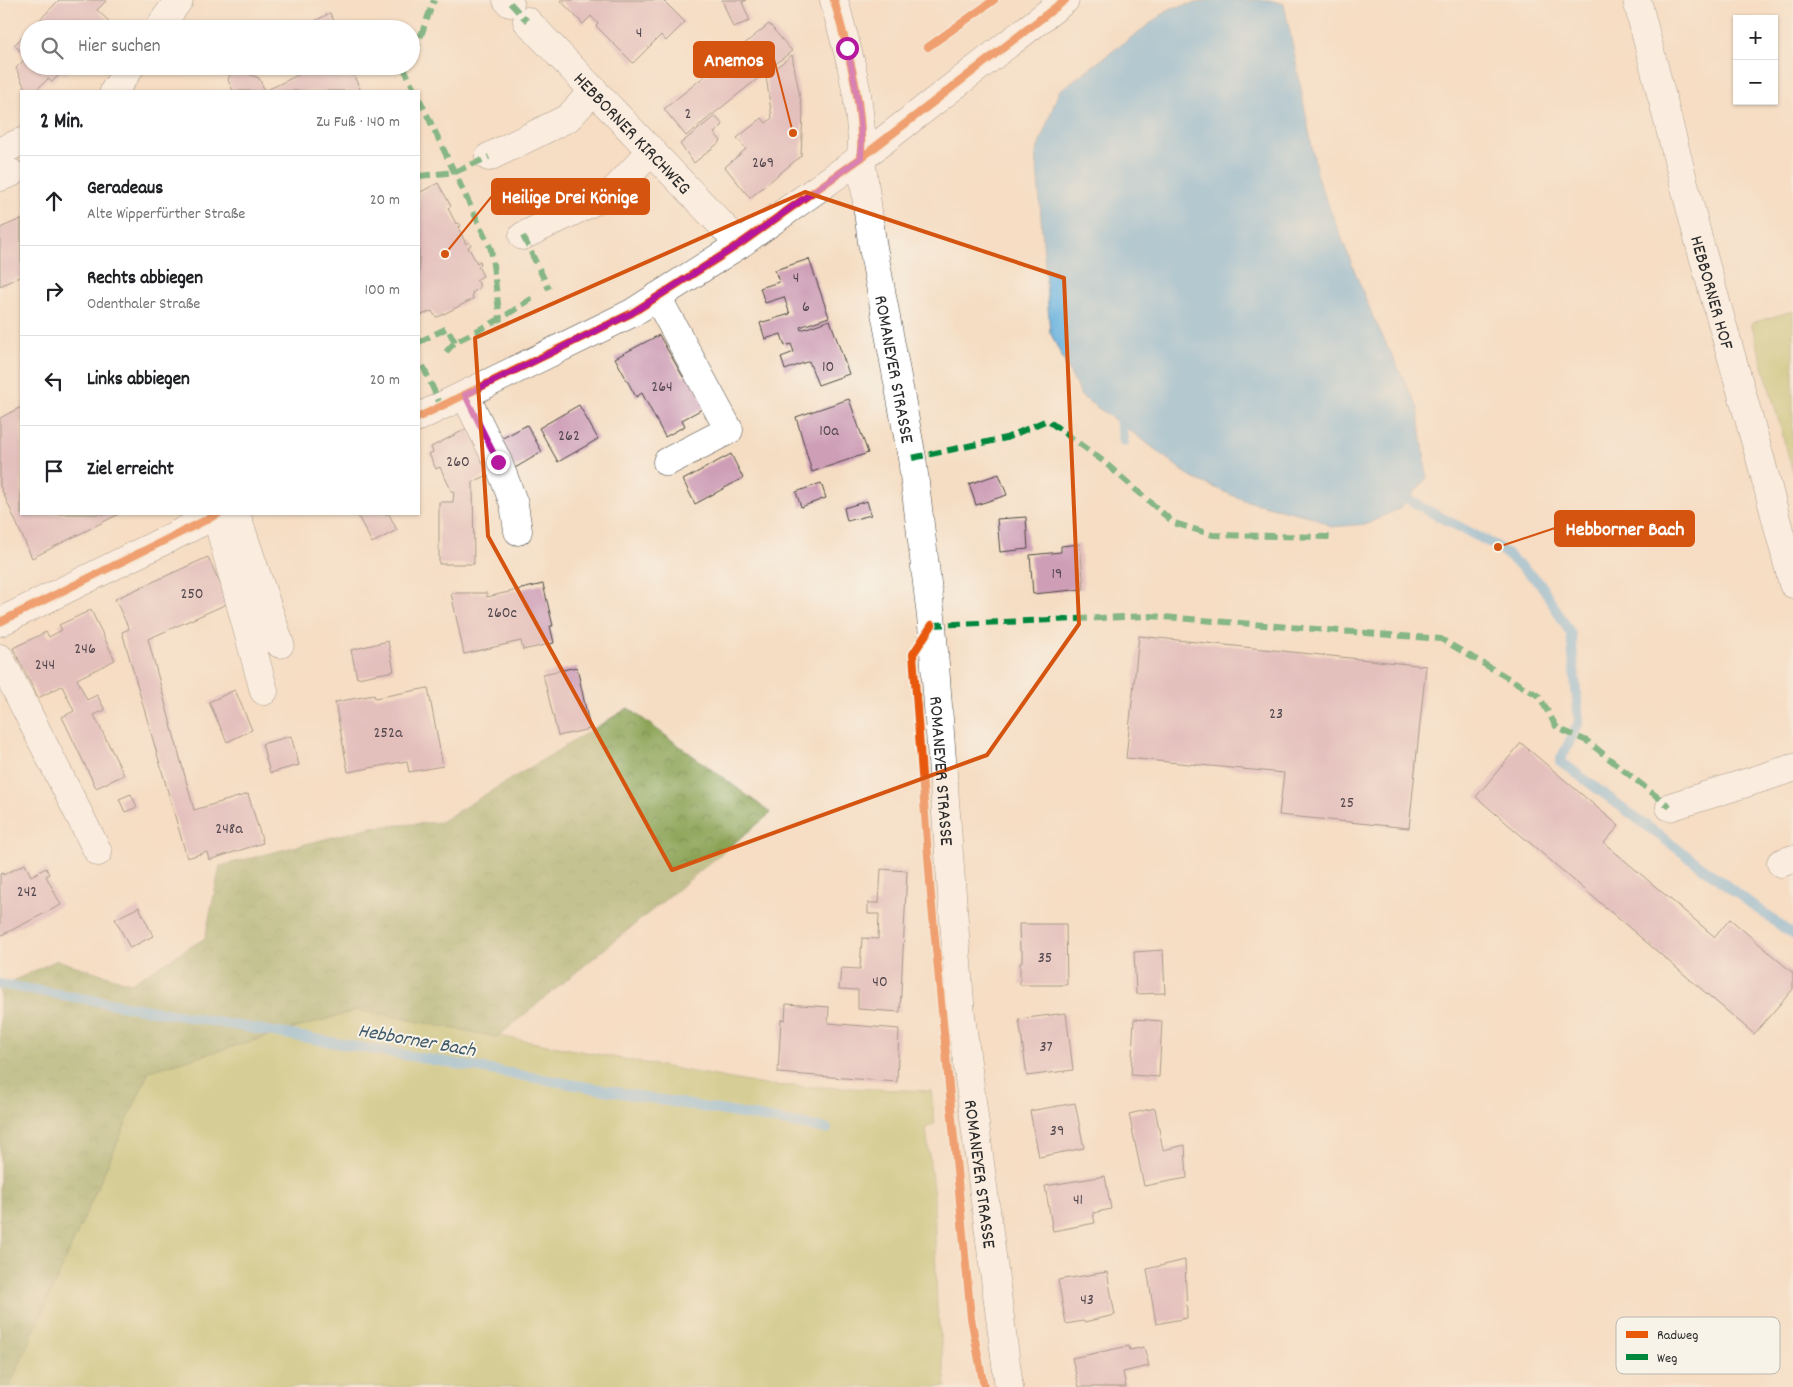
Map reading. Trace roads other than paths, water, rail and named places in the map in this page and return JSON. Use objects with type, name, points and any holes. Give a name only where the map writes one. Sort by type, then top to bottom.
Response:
[{"type":"main road","points":[[165,20],[179,0]]},
{"type":"main road","name":"ROMANEYER STRASSE","points":[[834,0],[857,94],[862,139],[861,158],[872,242],[912,458],[933,635],[961,1016],[1009,1387]]},
{"type":"main road","points":[[420,417],[632,313],[740,244],[861,158],[1066,0]]},
{"type":"main road","name":"HEBBORNER HOF","points":[[1637,0],[1698,238],[1762,465],[1793,584]]},
{"type":"main road","name":"HEBBORNER KIRCHWEG","points":[[515,8],[740,244]]},
{"type":"main road","points":[[115,90],[126,75]]},
{"type":"main road","points":[[489,156],[568,118],[594,90]]},
{"type":"main road","points":[[4,167],[20,143]]},
{"type":"main road","points":[[523,236],[613,192],[652,150]]},
{"type":"main road","points":[[657,297],[729,430],[667,462]]},
{"type":"main road","points":[[465,395],[498,462],[514,504],[518,531]]},
{"type":"main road","points":[[0,622],[215,515]]},
{"type":"main road","points":[[217,515],[264,691]]},
{"type":"main road","points":[[236,515],[280,644]]},
{"type":"main road","points":[[0,658],[98,852]]},
{"type":"main road","points":[[1670,807],[1793,768]]},
{"type":"water","points":[[1211,0],[1269,0],[1284,4],[1318,179],[1373,317],[1418,408],[1427,478],[1400,508],[1367,524],[1331,527],[1313,517],[1246,501],[1192,478],[1081,396],[1050,332],[1036,153],[1059,91],[1171,8]]},
{"type":"waterway","name":"Hebborner Bach","points":[[1119,413],[1124,442]]},
{"type":"waterway","name":"Hebborner Bach","points":[[1401,489],[1406,498],[1498,547],[1540,583],[1571,634],[1579,722],[1560,761],[1793,935]]},
{"type":"waterway","name":"Hebborner Bach","points":[[0,984],[827,1129]]},
{"type":"place","name":"Anemos","points":[[793,133]]},
{"type":"place","name":"Heilige Drei Könige","points":[[445,254]]},
{"type":"place","name":"Hebborner Bach","points":[[1498,547]]}]
